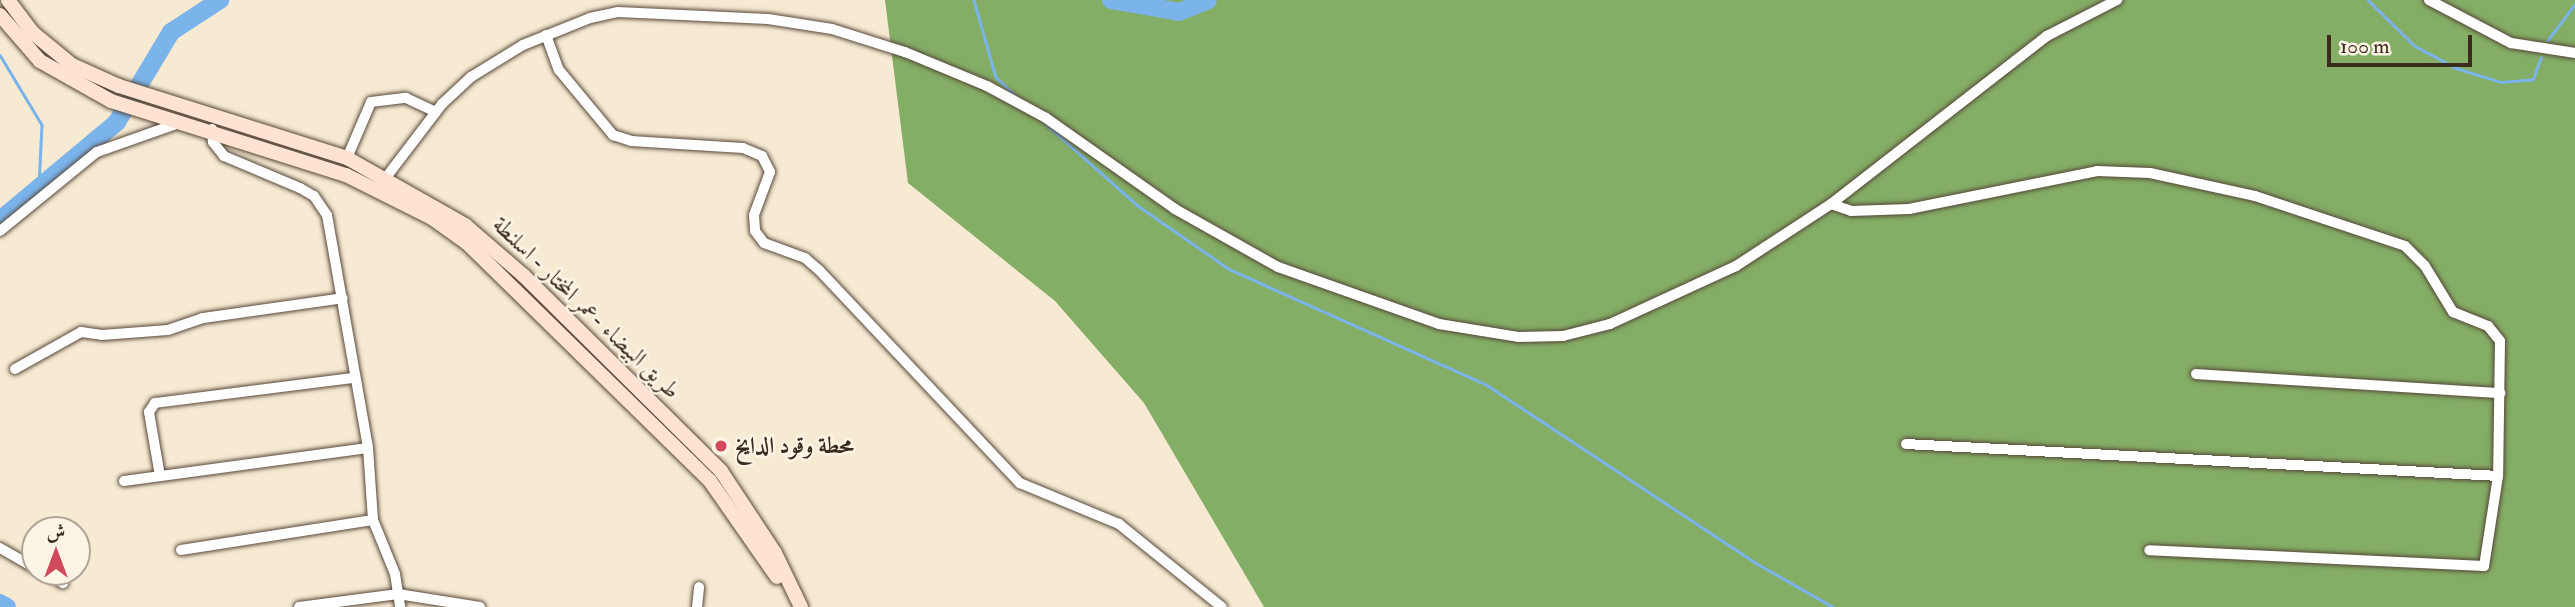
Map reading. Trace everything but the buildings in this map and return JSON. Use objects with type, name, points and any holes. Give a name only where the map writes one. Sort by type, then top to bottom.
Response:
[{"type":"main road","name":"طريق البيضاء -عمر المختار - اسلنطة","points":[[8,0],[33,33],[72,65],[214,123],[382,183],[464,225],[492,247],[693,442],[752,516],[801,607]]},
{"type":"main road","name":"طريق البيضاء -عمر المختار - اسلنطة","points":[[0,15],[40,61],[111,101],[182,122],[214,123],[348,158],[467,243],[683,452],[752,536],[791,607]]},
{"type":"street","points":[[382,183],[436,112],[471,77],[546,35],[590,18],[618,12],[708,13],[832,29],[905,52],[987,86],[1046,118],[1175,209],[1278,267],[1359,298],[1476,332],[1563,337],[1610,324],[1735,266],[1831,204],[2047,36],[2117,0]]},
{"type":"street","points":[[2429,0],[2511,43],[2575,53]]},
{"type":"street","points":[[546,35],[559,71],[613,135],[631,141],[743,148],[762,156],[770,172],[754,215],[755,232],[764,243],[804,258],[819,270],[1020,482],[1119,524],[1222,607]]},
{"type":"street","points":[[348,158],[371,102],[406,97],[436,112]]},
{"type":"street","points":[[0,231],[97,152],[182,122]]},
{"type":"street","points":[[214,123],[214,142],[224,156],[300,188],[322,205],[343,298],[353,378],[368,448],[373,520],[400,607]]},
{"type":"street","points":[[1831,204],[1851,211],[1909,209],[2097,171],[2150,173],[2255,196],[2382,236],[2415,253],[2443,302],[2453,312],[2488,326],[2500,341],[2498,476],[2484,566],[2148,550]]},
{"type":"street","points":[[15,369],[81,332],[102,335],[168,330],[203,318],[343,298]]},
{"type":"street","points":[[2196,374],[2500,393]]},
{"type":"street","points":[[160,476],[149,412],[155,403],[353,378]]},
{"type":"street","points":[[1906,444],[2498,476]]},
{"type":"street","points":[[124,481],[368,448]]},
{"type":"street","points":[[181,550],[373,520]]},
{"type":"street","points":[[0,548],[21,560]]},
{"type":"street","points":[[697,607],[699,587]]},
{"type":"street","points":[[299,607],[398,594],[480,607]]},
{"type":"green space","points":[[885,0],[2575,0],[2575,607],[1264,607],[1144,403],[1055,301],[908,183]]},
{"type":"waterway","points":[[0,220],[117,122],[171,32],[220,0]]},
{"type":"waterway","points":[[974,0],[996,77],[1016,96]]},
{"type":"waterway","points":[[1111,0],[1179,12],[1208,0]]},
{"type":"waterway","points":[[2368,0],[2415,46],[2456,68],[2501,82],[2533,79],[2541,57]]},
{"type":"waterway","points":[[2547,41],[2575,4]]},
{"type":"waterway","points":[[0,55],[42,125],[39,187]]},
{"type":"waterway","points":[[1047,125],[1137,205],[1229,269],[1487,385],[1756,563],[1833,607]]},
{"type":"waterway","points":[[0,603],[7,607]]},
{"type":"place","name":"محطة وقود الدايخ","points":[[721,446]]}]
